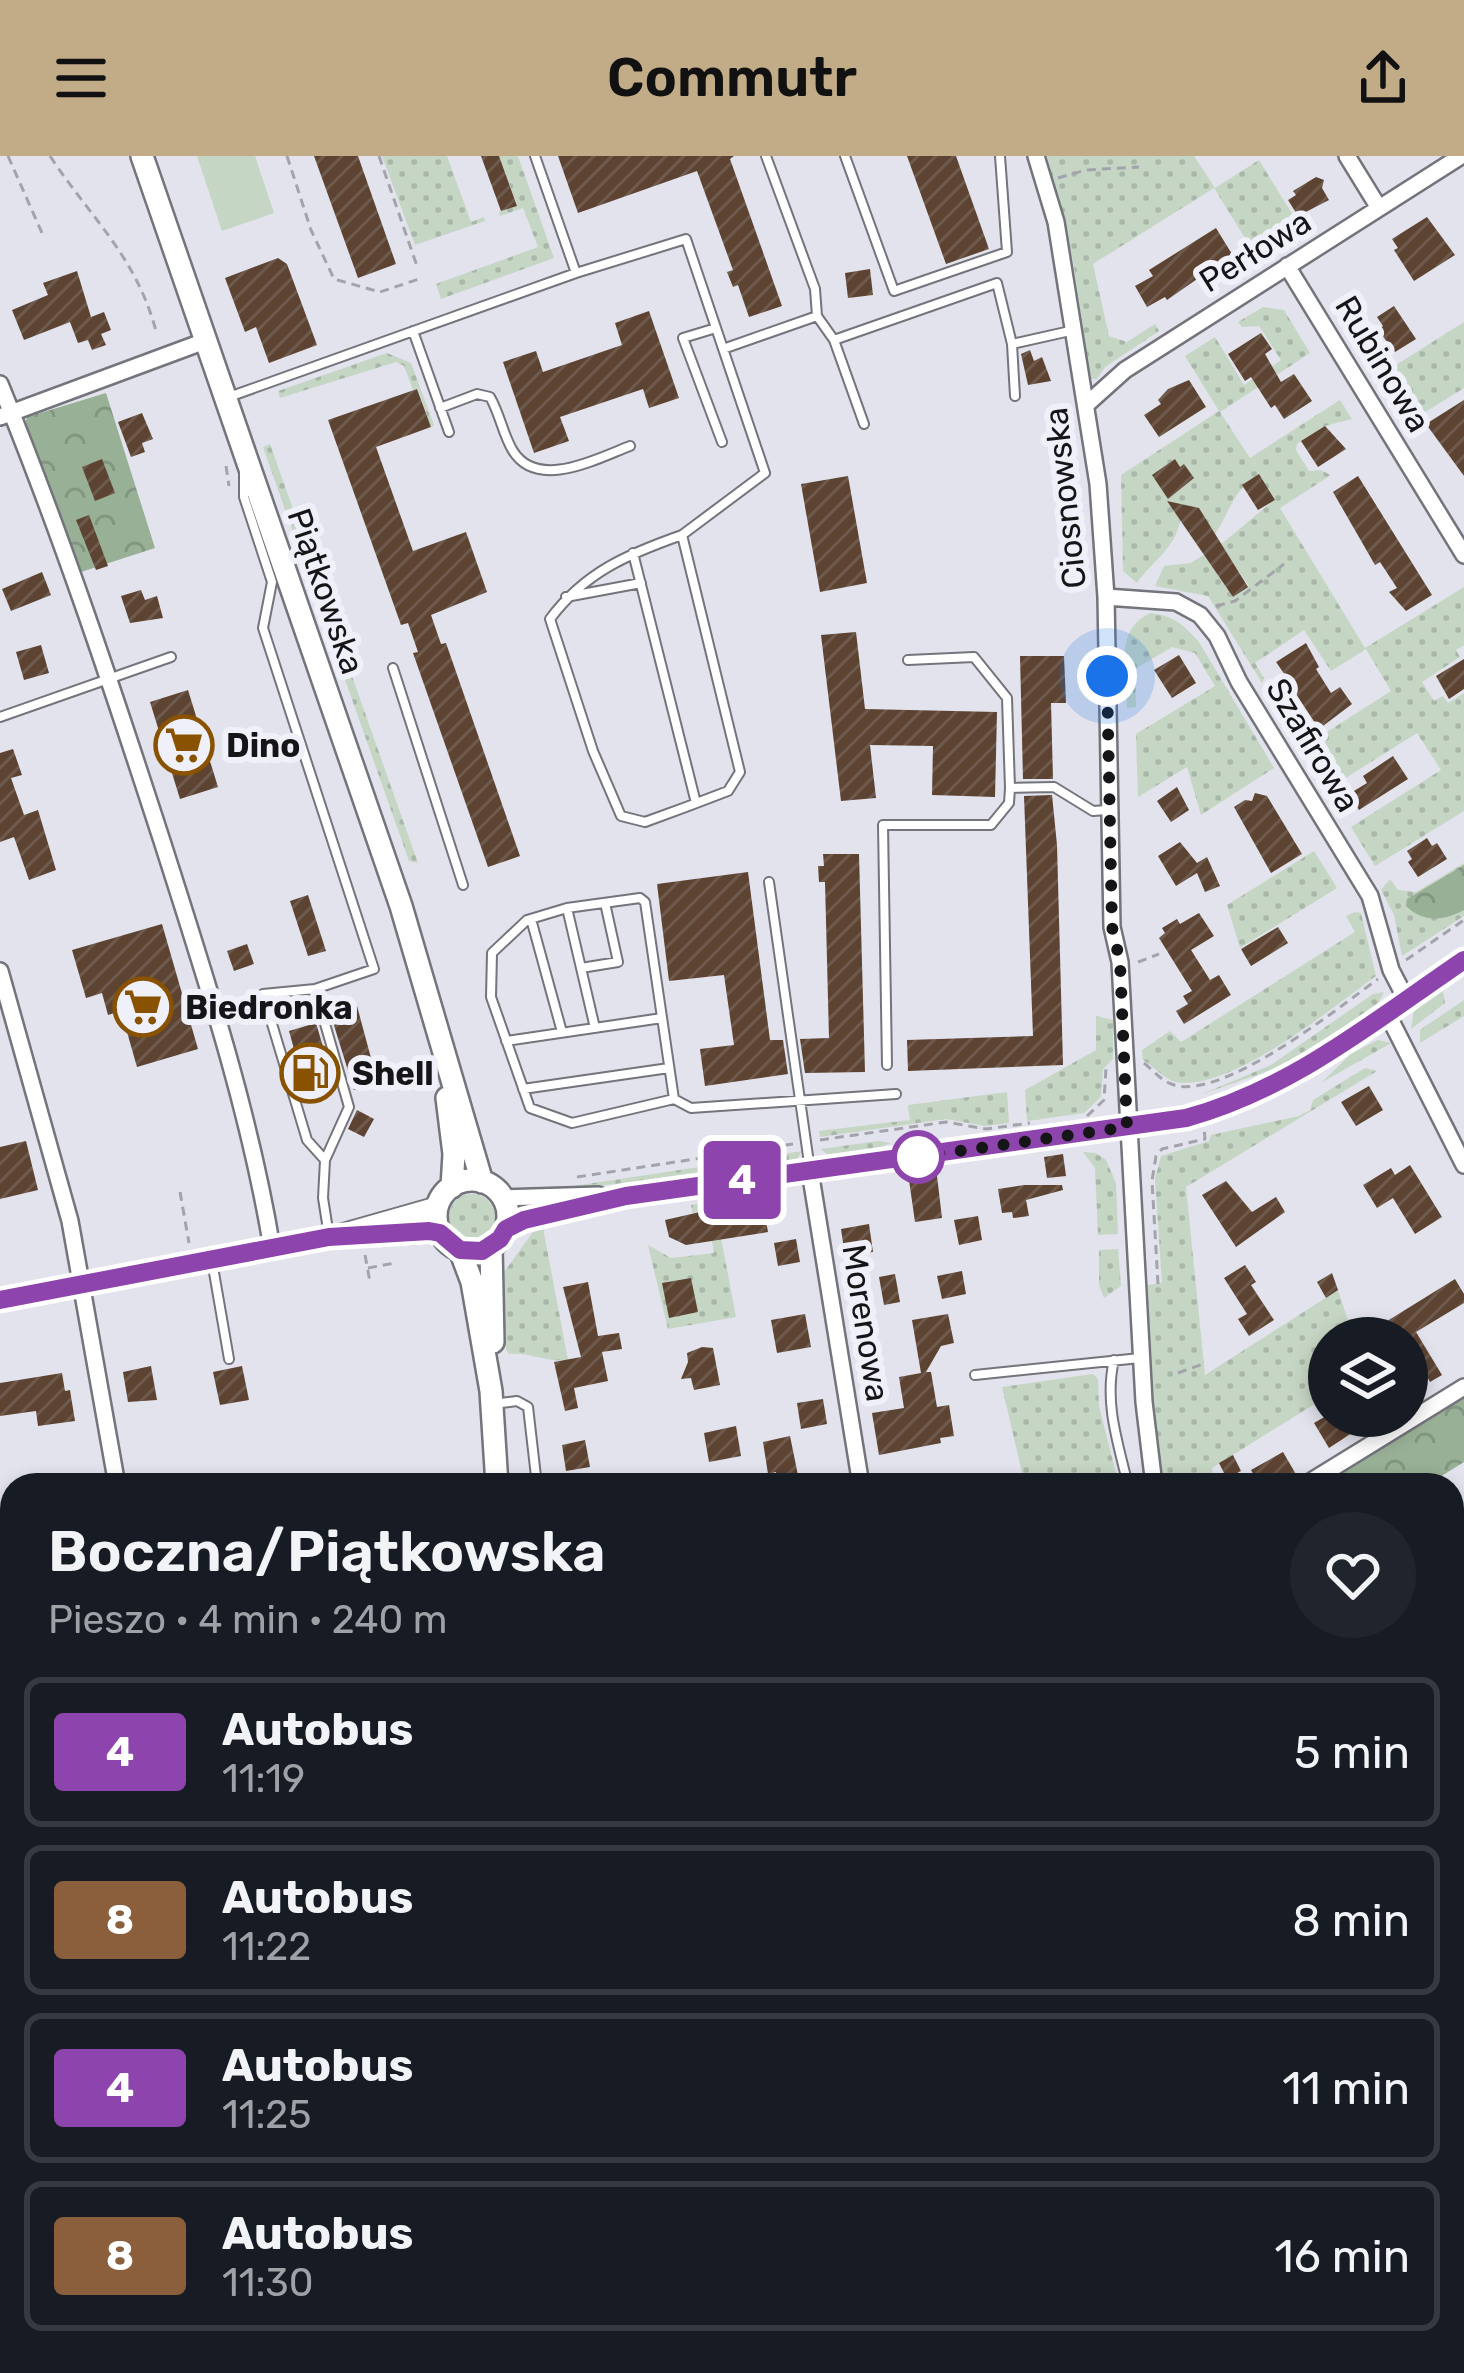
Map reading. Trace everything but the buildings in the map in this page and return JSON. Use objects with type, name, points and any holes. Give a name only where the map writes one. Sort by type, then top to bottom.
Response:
[{"type":"main road","name":"Piątkowska","points":[[142,156],[401,906],[482,1182]]},
{"type":"main road","name":"Piątkowska","points":[[442,1049],[454,1154],[452,1186]]},
{"type":"main road","points":[[492,1397],[472,1282],[460,1250],[440,1233],[438,1206],[452,1186],[472,1180],[503,1198],[507,1208],[499,1238],[492,1397],[496,1473]]},
{"type":"main road","points":[[460,1250],[482,1251],[499,1238]]},
{"type":"street","name":"Ciosnowska","points":[[1036,156],[1067,286],[1070,331],[1098,484],[1106,597],[1112,927],[1120,962],[1127,1127],[1153,1473]]},
{"type":"street","points":[[1347,156],[1379,208]]},
{"type":"street","name":"Perłowa","points":[[1086,405],[1125,370],[1461,156]]},
{"type":"street","name":"Rubinowa","points":[[1288,266],[1464,555]]},
{"type":"street","points":[[6,415],[205,341]]},
{"type":"street","points":[[0,383],[6,415],[111,679],[251,1133],[272,1248]]},
{"type":"street","name":"Szafirowa","points":[[1106,597],[1176,602],[1200,615],[1217,636],[1370,896],[1391,970],[1406,999]]},
{"type":"street","points":[[499,1238],[524,1220],[626,1196],[1186,1118],[1266,1091],[1320,1060],[1464,960]]},
{"type":"street","points":[[0,973],[70,1221],[115,1473]]},
{"type":"street","points":[[1387,1013],[1464,1165]]},
{"type":"street","name":"Morenowa","points":[[810,1172],[859,1473]]},
{"type":"street","points":[[503,1198],[626,1196]]},
{"type":"street","points":[[0,1299],[329,1237],[438,1206]]},
{"type":"street","points":[[329,1237],[440,1233]]},
{"type":"street","points":[[1324,1473],[1464,1387]]},
{"type":"lane","points":[[535,156],[576,273]]},
{"type":"lane","points":[[766,156],[814,290],[817,316],[835,340],[864,424]]},
{"type":"lane","points":[[845,156],[894,291],[1007,252],[1000,156]]},
{"type":"lane","points":[[225,399],[576,273],[686,239],[765,473],[682,535],[613,560],[566,598],[550,619],[593,751],[621,816],[645,822],[728,791],[740,772],[682,535]]},
{"type":"lane","points":[[835,340],[997,283],[1012,344],[1016,396]]},
{"type":"lane","points":[[723,349],[817,316]]},
{"type":"lane","points":[[716,328],[683,338],[722,442]]},
{"type":"lane","points":[[413,331],[449,432]]},
{"type":"lane","points":[[1012,344],[1070,331]]},
{"type":"lane","points":[[440,408],[477,394],[490,397],[513,452],[544,470],[563,470],[630,446]]},
{"type":"lane","points":[[244,454],[244,497],[272,582],[263,628],[374,969],[315,988],[263,994],[307,1140],[325,1160]]},
{"type":"lane","points":[[633,553],[696,803]]},
{"type":"lane","points":[[566,598],[641,584]]},
{"type":"lane","points":[[887,1066],[883,825],[991,824],[1009,803],[1010,788],[1007,698],[974,656],[908,660]]},
{"type":"lane","points":[[0,717],[171,657]]},
{"type":"lane","points":[[393,668],[463,885]]},
{"type":"lane","points":[[1010,788],[1054,787],[1093,811],[1108,809]]},
{"type":"lane","points":[[769,882],[810,1172]]},
{"type":"lane","points":[[674,1100],[645,902],[640,898],[567,908],[531,919],[492,953],[491,997],[530,1108],[572,1123],[674,1100],[691,1108],[896,1094]]},
{"type":"lane","points":[[581,968],[619,962],[605,903]]},
{"type":"lane","points":[[567,908],[596,1028]]},
{"type":"lane","points":[[531,919],[562,1032]]},
{"type":"lane","points":[[315,988],[349,1107],[325,1160],[323,1198],[329,1237]]},
{"type":"lane","points":[[506,1041],[662,1018]]},
{"type":"lane","points":[[523,1089],[669,1068]]},
{"type":"lane","points":[[202,1261],[229,1359]]},
{"type":"lane","points":[[975,1375],[1142,1358]]},
{"type":"lane","points":[[1114,1360],[1108,1384],[1110,1408],[1125,1473]]},
{"type":"lane","points":[[492,1397],[528,1407],[536,1473]]},
{"type":"path","points":[[8,156],[43,233]]},
{"type":"path","points":[[50,156],[115,239],[150,307],[156,331]]},
{"type":"path","points":[[287,156],[311,230],[334,279],[380,292],[422,278]]},
{"type":"path","points":[[379,156],[418,269]]},
{"type":"path","points":[[1044,182],[1086,170],[1138,166]]},
{"type":"path","points":[[1214,606],[1235,601],[1284,564]]},
{"type":"path","points":[[1135,1062],[1183,1086],[1267,1058],[1464,920]]},
{"type":"path","points":[[1120,962],[1145,962],[1159,954]]},
{"type":"path","points":[[1079,1118],[1090,1115],[1104,1100],[1106,1068],[1114,1063]]},
{"type":"path","points":[[570,1178],[946,1122],[986,1129],[1040,1122]]},
{"type":"path","points":[[1158,1284],[1153,1167],[1162,1149],[1205,1138],[1203,1125]]},
{"type":"path","points":[[180,1192],[202,1261]]},
{"type":"path","points":[[364,1247],[370,1282]]},
{"type":"path","points":[[368,1268],[395,1263]]},
{"type":"path","points":[[1178,1373],[1203,1364]]},
{"type":"green space","points":[[197,156],[255,156],[274,213],[222,231]]},
{"type":"green space","points":[[382,156],[447,156],[471,222],[484,217],[485,221],[415,245]]},
{"type":"green space","points":[[499,156],[518,156],[554,258],[441,299],[436,284],[538,247],[523,208],[500,216],[499,212],[517,205]]},
{"type":"green space","points":[[1047,156],[1194,156],[1215,188],[1259,160],[1302,230],[1258,259],[1214,188],[1093,264],[1109,336],[1127,342],[1155,324],[1159,331],[1091,379],[1073,261]]},
{"type":"green space","points":[[1263,307],[1284,310],[1310,353],[1220,412],[1250,458],[1340,400],[1352,419],[1325,426],[1297,444],[1309,471],[1331,475],[1280,508],[1365,648],[1464,587],[1464,645],[1456,650],[1460,657],[1422,682],[1434,701],[1443,696],[1448,703],[1464,693],[1464,811],[1375,866],[1351,827],[1441,770],[1417,733],[1328,789],[1302,748],[1391,691],[1366,649],[1331,671],[1304,630],[1255,663],[1262,683],[1208,596],[1155,586],[1164,566],[1191,563],[1274,500],[1259,475],[1238,493],[1215,534],[1191,514],[1180,521],[1168,547],[1137,583],[1123,571],[1121,475],[1219,411],[1185,356],[1215,337],[1244,385],[1281,360],[1259,326],[1242,327],[1238,322]],"holes":[[[1228,556],[1249,586],[1233,597],[1212,566]]]},
{"type":"green space","points":[[1464,322],[1464,388],[1406,424],[1377,377]]},
{"type":"green space","points":[[387,353],[411,363],[431,427],[418,389],[413,390],[404,366],[396,362],[280,398],[278,391]]},
{"type":"green space","points":[[106,393],[155,548],[78,573],[24,428],[27,417]]},
{"type":"green space","points":[[270,444],[418,863],[409,861],[263,447]]},
{"type":"green space","points":[[1151,613],[1178,622],[1199,642],[1274,768],[1201,815],[1187,767],[1138,797],[1136,734],[1215,686],[1195,653],[1172,647],[1135,669],[1136,707],[1127,708],[1126,641],[1139,620]]},
{"type":"green space","points":[[1314,851],[1337,888],[1240,948],[1227,905]]},
{"type":"green space","points":[[1464,863],[1464,916],[1402,956],[1394,915],[1381,890],[1390,879],[1398,890],[1416,892]]},
{"type":"green space","points":[[1464,865],[1464,910],[1434,918],[1406,906],[1407,899]]},
{"type":"green space","points":[[1361,913],[1376,976],[1310,1025],[1257,1059],[1205,1080],[1176,1082],[1143,1060],[1142,1050],[1170,1031],[1181,1042],[1355,932],[1346,916]]},
{"type":"green space","points":[[1443,991],[1445,1003],[1411,1029],[1414,1010]]},
{"type":"green space","points":[[1384,992],[1378,1004],[1304,1058],[1200,1095],[1271,1065],[1373,994]]},
{"type":"green space","points":[[1464,1000],[1464,1016],[1420,1043],[1420,1030]]},
{"type":"green space","points":[[1096,1016],[1113,1020],[1113,1059],[1103,1069],[1101,1097],[1084,1113],[1027,1121],[1025,1090],[1096,1050]]},
{"type":"green space","points":[[1378,1040],[1391,1043],[1321,1083],[1352,1053]]},
{"type":"green space","points":[[1365,1068],[1377,1071],[1186,1187],[1205,1375],[1338,1290],[1347,1317],[1308,1317],[1308,1408],[1212,1468],[1212,1473],[1161,1473],[1151,1388],[1148,1285],[1162,1283],[1155,1179],[1161,1156],[1209,1141],[1211,1135],[1310,1110],[1313,1100]]},
{"type":"green space","points":[[1007,1092],[1009,1123],[985,1126],[946,1119],[820,1137],[819,1131],[910,1120],[908,1105]]},
{"type":"green space","points":[[891,1143],[864,1153],[829,1156],[821,1149]]},
{"type":"green space","points":[[802,1151],[794,1163],[741,1170],[727,1163]]},
{"type":"green space","points":[[1083,1152],[1106,1160],[1116,1183],[1118,1234],[1098,1235],[1095,1168]]},
{"type":"green space","points":[[706,1166],[695,1176],[554,1190],[567,1187]]},
{"type":"green space","points":[[472,1194],[488,1201],[495,1217],[488,1233],[472,1240],[456,1233],[449,1217],[456,1201]]},
{"type":"green space","points":[[714,1201],[736,1317],[668,1329],[648,1245],[671,1258],[714,1253],[707,1213],[693,1215],[691,1205]]},
{"type":"green space","points":[[543,1228],[568,1360],[506,1350],[502,1275],[535,1229]]},
{"type":"green space","points":[[1118,1249],[1121,1286],[1104,1298],[1099,1285],[1099,1250]]},
{"type":"green space","points":[[1093,1374],[1098,1379],[1099,1406],[1116,1473],[1022,1473],[1002,1387]]},
{"type":"green space","points":[[1464,1396],[1464,1462],[1446,1473],[1339,1473],[1398,1437],[1428,1437],[1428,1418]]},
{"type":"bus line","name":"4","points":[[0,1300],[329,1237],[429,1231],[440,1233],[460,1250],[482,1251],[524,1220],[626,1196],[1186,1118],[1233,1105],[1296,1075],[1464,960]]},
{"type":"place","name":"Dino","points":[[184,745]]},
{"type":"place","name":"Biedronka","points":[[143,1007]]},
{"type":"place","name":"Shell","points":[[310,1073]]},
{"type":"route","points":[[918,1157],[1127,1127],[1120,962],[1112,927],[1107,676]]}]
